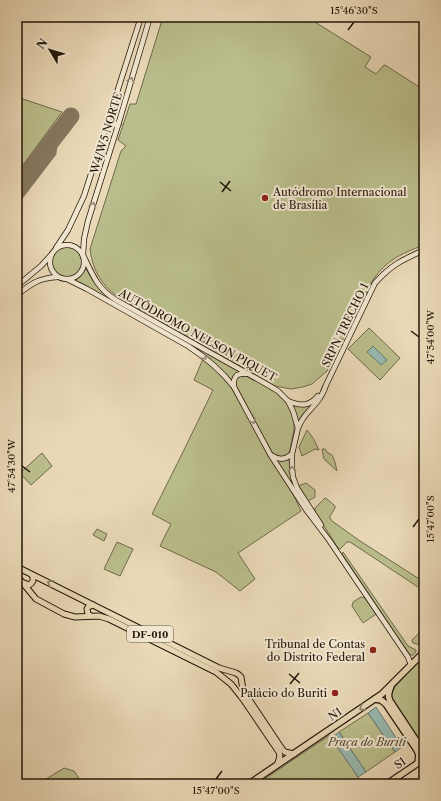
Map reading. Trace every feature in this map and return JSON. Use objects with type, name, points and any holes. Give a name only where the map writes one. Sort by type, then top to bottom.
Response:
[{"type":"highway","name":"N1","points":[[249,784],[375,699],[424,652]]},
{"type":"highway","points":[[392,684],[388,697],[415,739],[424,750]]},
{"type":"highway","points":[[375,699],[381,700],[386,704],[412,742],[418,753],[418,763]]},
{"type":"highway","name":"S1","points":[[387,784],[424,759]]},
{"type":"main road","name":"W4/W5 NORTE","points":[[84,257],[84,242],[88,221],[150,17]]},
{"type":"main road","name":"W4/W5 NORTE","points":[[56,248],[68,230],[84,196],[140,19]]},
{"type":"main road","points":[[140,19],[145,20],[148,25]]},
{"type":"main road","points":[[108,120],[112,125],[119,122]]},
{"type":"main road","points":[[41,266],[48,253],[68,230]]},
{"type":"main road","points":[[84,242],[94,279]]},
{"type":"main road","points":[[17,286],[41,266],[56,248],[64,244],[72,245],[79,249],[84,257],[84,266],[79,274],[67,279],[58,277],[43,279],[30,284],[17,295]]},
{"type":"main road","name":"SRPN TRECHO 1","points":[[298,428],[305,415],[322,395],[375,283],[396,263],[424,250]]},
{"type":"main road","points":[[52,254],[50,259],[50,267],[58,277]]},
{"type":"main road","name":"AUTÓDROMO NELSON PIQUET","points":[[84,257],[94,279],[107,295],[278,391],[288,401],[293,411],[298,428],[292,454],[292,469],[295,483],[329,540]]},
{"type":"main road","points":[[43,279],[73,282]]},
{"type":"main road","name":"AUTÓDROMO NELSON PIQUET","points":[[67,279],[188,346],[220,370],[234,387],[270,454],[307,511],[329,540],[413,663]]},
{"type":"main road","points":[[234,387],[237,376],[240,374],[250,375]]},
{"type":"main road","name":"SRPN TRECHO 1","points":[[288,401],[302,405],[312,402],[326,385]]},
{"type":"main road","points":[[270,454],[276,458],[283,459],[292,454]]},
{"type":"main road","name":"DF-010","points":[[17,567],[219,668],[238,674],[242,680]]},
{"type":"main road","points":[[24,583],[29,585],[32,584],[34,578],[32,574]]},
{"type":"main road","name":"DF-010","points":[[17,576],[36,599],[64,614],[75,617],[99,616],[109,619],[216,672],[230,684],[243,699],[279,752],[280,759],[277,765]]},
{"type":"main road","points":[[91,616],[88,614],[87,609],[93,605]]},
{"type":"main road","points":[[230,684],[233,686],[238,685],[242,680]]},
{"type":"main road","points":[[242,680],[244,690],[248,698],[282,749],[285,752],[294,754]]},
{"type":"green space","name":"Autódromo Internacional de Brasília","points":[[163,17],[307,17],[371,57],[365,67],[376,74],[385,65],[424,90],[424,245],[393,260],[375,277],[327,371],[312,384],[291,389],[275,386],[121,299],[104,284],[93,265],[90,249],[121,151],[126,146],[118,140],[130,104],[136,104]]},
{"type":"green space","points":[[17,97],[62,112],[17,173]]},
{"type":"green space","points":[[67,246],[78,251],[83,262],[78,273],[67,278],[56,273],[51,262],[56,251]]},
{"type":"green space","points":[[85,266],[94,282],[106,295],[240,371],[234,376],[232,382],[220,368],[193,346],[81,283],[72,280],[80,275]]},
{"type":"green space","points":[[369,328],[400,358],[380,380],[348,349]]},
{"type":"green space","points":[[203,359],[220,372],[232,388],[301,511],[238,553],[255,579],[240,591],[216,572],[160,546],[171,524],[152,514],[213,390],[194,380]]},
{"type":"green space","points":[[239,376],[246,376],[274,390],[290,407],[294,420],[294,430],[289,453],[282,457],[274,456],[236,387],[235,384]]},
{"type":"green space","points":[[315,402],[303,414],[298,421],[292,404]]},
{"type":"green space","points":[[307,430],[319,450],[315,449],[302,456],[299,447]]},
{"type":"green space","points":[[322,449],[325,449],[332,455],[337,471],[324,459]]},
{"type":"green space","points":[[42,453],[52,466],[31,485],[20,473]]},
{"type":"green space","points":[[274,459],[289,459],[292,480],[314,517]]},
{"type":"green space","points":[[306,483],[315,490],[315,497],[308,501],[298,486]]},
{"type":"green space","points":[[325,498],[335,506],[330,516],[332,521],[424,582],[424,591],[350,542],[347,542],[340,549],[338,548],[315,512],[315,508]]},
{"type":"green space","points":[[97,529],[107,534],[104,541],[93,535]]},
{"type":"green space","points":[[117,542],[133,549],[120,576],[104,569]]},
{"type":"green space","points":[[343,552],[408,646],[416,650],[413,655],[410,655],[342,554]]},
{"type":"green space","points":[[361,597],[365,598],[376,614],[363,623],[352,606],[353,602]]},
{"type":"green space","points":[[424,628],[424,644],[421,645],[413,643],[412,640]]},
{"type":"green space","points":[[424,656],[424,748],[389,697],[389,693]]},
{"type":"green space","name":"Praça do Buriti","points":[[368,713],[395,752],[366,772],[339,732]]},
{"type":"green space","points":[[330,735],[360,780],[354,784],[257,784]]},
{"type":"green space","points":[[64,768],[74,771],[83,784],[38,784]]},
{"type":"water","points":[[373,346],[387,360],[381,365],[367,352]]},
{"type":"water","points":[[376,707],[402,747],[395,752],[368,713]]},
{"type":"water","points":[[339,732],[366,772],[358,777],[331,738]]},
{"type":"taxiway","points":[[17,200],[53,153],[55,136]]},
{"type":"taxiway","points":[[44,151],[49,150],[51,155]]},
{"type":"taxiway","points":[[30,169],[33,169],[36,174]]},
{"type":"runway","points":[[17,186],[71,116]]},
{"type":"place","name":"Autódromo Internacional de Brasília","points":[[265,198]]},
{"type":"place","name":"Tribunal de Contas do Distrito Federal","points":[[373,650]]},
{"type":"place","name":"Palácio do Buriti","points":[[335,693]]}]
